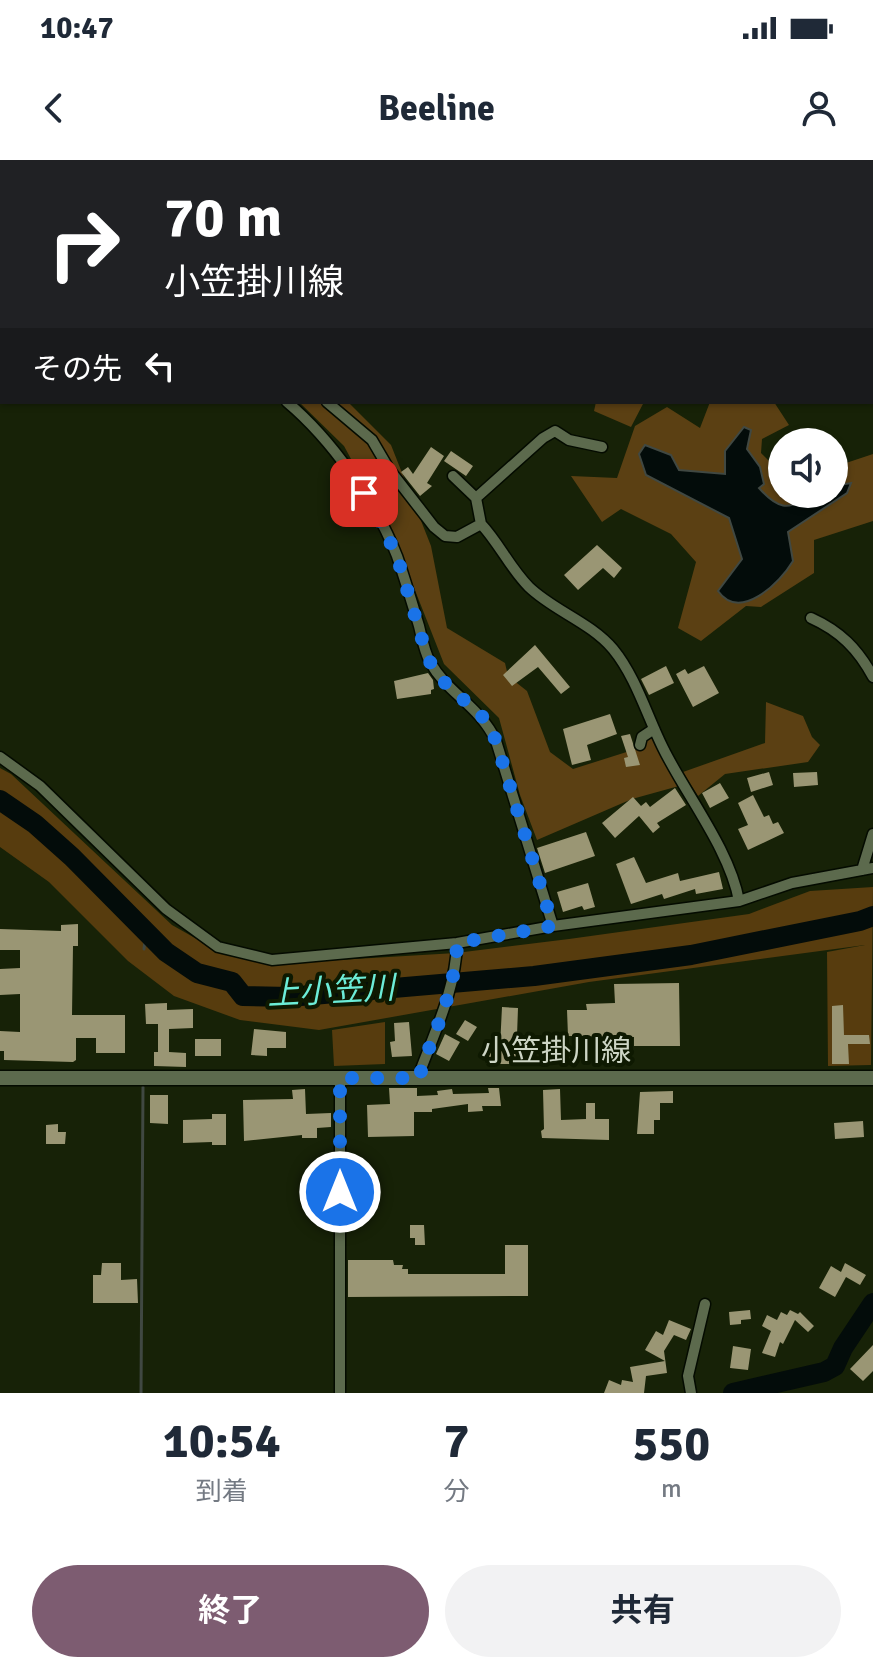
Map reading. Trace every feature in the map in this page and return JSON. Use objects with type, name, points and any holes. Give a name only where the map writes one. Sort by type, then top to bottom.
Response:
[{"type":"main road","name":"小笠掛川線","points":[[0,1078],[873,1078]]},
{"type":"street","points":[[289,404],[328,442],[364,493],[396,553],[428,659],[443,681],[487,721],[496,741],[553,926]]},
{"type":"street","points":[[329,404],[372,440],[389,469],[434,527],[445,536],[457,537],[481,524]]},
{"type":"street","points":[[476,498],[543,438],[555,431],[569,440],[602,447]]},
{"type":"street","points":[[453,476],[476,498],[481,524],[529,587],[594,631],[613,650],[714,838],[737,888],[739,901]]},
{"type":"street","points":[[811,618],[829,626],[859,652],[873,677]]},
{"type":"street","points":[[640,745],[642,737],[654,729]]},
{"type":"street","points":[[0,757],[40,786],[166,909],[218,947],[272,960],[457,943],[553,926],[739,901],[792,883],[867,869],[873,834]]},
{"type":"street","points":[[421,1078],[421,1069],[447,997],[457,958],[457,943]]},
{"type":"street","points":[[340,1078],[340,1393]]},
{"type":"street","points":[[690,1388],[705,1304]]},
{"type":"shaded area","points":[[301,404],[350,404],[391,445],[431,546],[447,628],[505,663],[508,676],[527,691],[550,752],[573,769],[636,749],[651,728],[679,786],[632,799],[537,840],[520,795],[499,718],[444,664],[396,542],[344,446]]},
{"type":"shaded area","points":[[596,404],[643,404],[631,427],[594,411]]},
{"type":"shaded area","points":[[709,404],[775,404],[789,425],[768,428],[768,436],[762,439],[761,453],[768,460],[768,508],[848,508],[848,462],[873,454],[873,521],[814,540],[814,573],[761,607],[746,606],[701,641],[678,628],[696,562],[671,534],[621,509],[602,522],[571,476],[617,478],[635,426],[667,407],[700,428]]},
{"type":"shaded area","points":[[744,427],[751,430],[747,449],[760,467],[764,484],[759,488],[768,497],[768,508],[824,508],[788,532],[793,561],[769,588],[748,601],[727,600],[718,591],[742,559],[729,518],[646,475],[639,454],[645,445],[671,455],[679,470],[725,474],[725,451]]},
{"type":"shaded area","points":[[766,702],[803,716],[812,737],[820,745],[808,762],[725,774],[698,796],[683,772],[765,743]]},
{"type":"shaded area","points":[[0,768],[11,774],[172,925],[218,951],[270,964],[456,953],[569,939],[749,914],[810,891],[873,887],[871,1065],[828,1066],[827,952],[865,945],[589,982],[319,1030],[240,1020],[174,996],[128,961],[49,882],[0,847]]},
{"type":"shaded area","points":[[385,1022],[385,1064],[334,1066],[332,1030]]},
{"type":"building","points":[[431,447],[444,456],[427,483],[432,486],[420,496],[401,472],[408,467],[413,474]]},
{"type":"building","points":[[451,451],[473,466],[466,476],[444,461]]},
{"type":"building","points":[[597,545],[622,568],[614,578],[603,568],[578,590],[564,575]]},
{"type":"building","points":[[535,645],[570,687],[561,694],[538,667],[512,686],[503,675]]},
{"type":"building","points":[[666,666],[674,683],[649,695],[641,679]]},
{"type":"building","points":[[704,666],[719,693],[693,707],[676,674],[685,669],[688,674]]},
{"type":"building","points":[[428,673],[433,680],[431,694],[397,699],[394,681]]},
{"type":"building","points":[[610,714],[617,734],[587,745],[591,760],[572,765],[563,729]]},
{"type":"building","points":[[630,734],[640,765],[626,767],[624,758],[628,757],[621,736]]},
{"type":"building","points":[[769,772],[773,785],[751,792],[747,778]]},
{"type":"building","points":[[817,772],[818,785],[794,787],[793,773]]},
{"type":"building","points":[[720,783],[729,798],[710,808],[702,793]]},
{"type":"building","points":[[675,788],[686,805],[657,823],[660,827],[653,833],[639,816],[615,838],[602,823],[633,797],[641,806],[646,802],[650,807]]},
{"type":"building","points":[[753,795],[764,817],[769,815],[773,824],[778,822],[784,833],[748,850],[738,829],[748,825],[738,803]]},
{"type":"building","points":[[586,832],[595,856],[545,873],[537,848]]},
{"type":"building","points":[[634,857],[646,883],[678,873],[680,881],[719,872],[723,889],[696,894],[695,889],[664,899],[662,894],[631,904],[616,864]]},
{"type":"building","points":[[588,883],[595,907],[584,910],[582,906],[563,912],[557,892]]},
{"type":"building","points":[[78,924],[78,946],[73,946],[72,1015],[125,1015],[125,1053],[96,1053],[96,1038],[76,1038],[76,1060],[73,1062],[4,1060],[4,1051],[0,1051],[0,1031],[20,1032],[20,994],[0,995],[0,969],[20,968],[20,950],[0,950],[0,929],[61,931],[61,925]]},
{"type":"building","points":[[679,983],[680,1046],[634,1046],[634,1037],[568,1036],[567,1010],[587,1010],[586,1004],[615,1003],[614,984]]},
{"type":"building","points":[[167,1003],[167,1010],[193,1009],[193,1028],[169,1029],[169,1052],[186,1053],[186,1067],[154,1066],[154,1052],[158,1052],[158,1024],[146,1024],[145,1004]]},
{"type":"building","points":[[843,1005],[844,1035],[869,1035],[870,1044],[848,1044],[849,1064],[832,1064],[832,1006]]},
{"type":"building","points":[[502,1007],[518,1008],[517,1036],[527,1036],[526,1047],[516,1046],[517,1064],[486,1064],[486,1047],[500,1047]]},
{"type":"building","points":[[465,1020],[477,1027],[468,1041],[456,1034]]},
{"type":"building","points":[[409,1022],[412,1056],[392,1057],[390,1042],[395,1041],[394,1023]]},
{"type":"building","points":[[254,1029],[286,1032],[286,1048],[267,1048],[267,1056],[251,1055]]},
{"type":"building","points":[[445,1034],[460,1042],[449,1061],[436,1054]]},
{"type":"building","points":[[195,1039],[221,1039],[221,1056],[195,1056]]},
{"type":"building","points":[[389,1088],[417,1088],[417,1096],[438,1095],[437,1091],[452,1089],[453,1094],[489,1093],[488,1088],[499,1088],[501,1106],[482,1106],[483,1111],[468,1112],[468,1104],[432,1109],[432,1112],[414,1112],[414,1136],[368,1137],[367,1105],[390,1104]]},
{"type":"building","points":[[305,1089],[306,1114],[331,1113],[331,1127],[317,1128],[317,1138],[302,1138],[302,1135],[244,1141],[243,1100],[293,1099],[292,1090]]},
{"type":"building","points":[[560,1089],[561,1120],[586,1119],[586,1103],[595,1103],[595,1119],[609,1119],[609,1140],[542,1138],[543,1090]]},
{"type":"building","points":[[673,1091],[673,1103],[660,1103],[660,1120],[654,1120],[654,1134],[637,1134],[640,1092]]},
{"type":"building","points":[[150,1095],[168,1095],[168,1124],[150,1123]]},
{"type":"building","points":[[212,1114],[226,1114],[226,1145],[183,1143],[183,1120],[212,1119]]},
{"type":"building","points":[[863,1121],[864,1137],[835,1139],[834,1123]]},
{"type":"building","points":[[58,1124],[58,1132],[66,1132],[65,1144],[46,1144],[46,1125]]},
{"type":"building","points":[[348,1212],[365,1212],[365,1224],[348,1224]]},
{"type":"building","points":[[410,1225],[424,1225],[425,1245],[415,1245],[415,1238],[410,1238]]},
{"type":"building","points":[[505,1245],[528,1245],[528,1296],[348,1297],[348,1260],[393,1260],[394,1265],[403,1265],[402,1269],[408,1269],[408,1274],[505,1274]]},
{"type":"building","points":[[102,1263],[121,1263],[121,1280],[137,1279],[138,1303],[93,1303],[93,1275],[101,1275]]},
{"type":"building","points":[[845,1263],[866,1275],[860,1285],[846,1277],[835,1297],[819,1288],[831,1266],[841,1272]]},
{"type":"building","points":[[750,1310],[751,1319],[730,1325],[729,1312]]},
{"type":"building","points":[[790,1310],[800,1312],[814,1326],[808,1332],[795,1320],[783,1344],[780,1342],[775,1357],[762,1353],[771,1331],[762,1326],[767,1315],[777,1320],[781,1312],[787,1315]]},
{"type":"building","points":[[669,1320],[691,1329],[686,1340],[674,1335],[664,1351],[667,1373],[646,1376],[644,1393],[604,1393],[609,1380],[621,1385],[622,1380],[633,1382],[630,1367],[665,1361],[645,1350],[656,1331],[663,1335]]},
{"type":"building","points":[[873,1345],[873,1371],[863,1381],[850,1369]]},
{"type":"building","points":[[733,1346],[751,1349],[748,1370],[730,1368]]},
{"type":"waterway","name":"上小笠川","points":[[0,800],[35,824],[72,857],[166,952],[197,973],[232,982],[243,996],[289,997],[534,976],[691,955],[873,916]]},
{"type":"waterway","points":[[144,949],[146,932]]},
{"type":"waterway","points":[[141,1393],[143,1087]]},
{"type":"waterway","points":[[733,1393],[824,1372],[835,1366],[843,1348],[873,1303]]},
{"type":"route","points":[[340,1192],[340,1078],[421,1078],[421,1069],[447,997],[457,958],[457,943],[553,926],[496,741],[487,721],[443,681],[428,659],[396,553],[364,493]]}]
